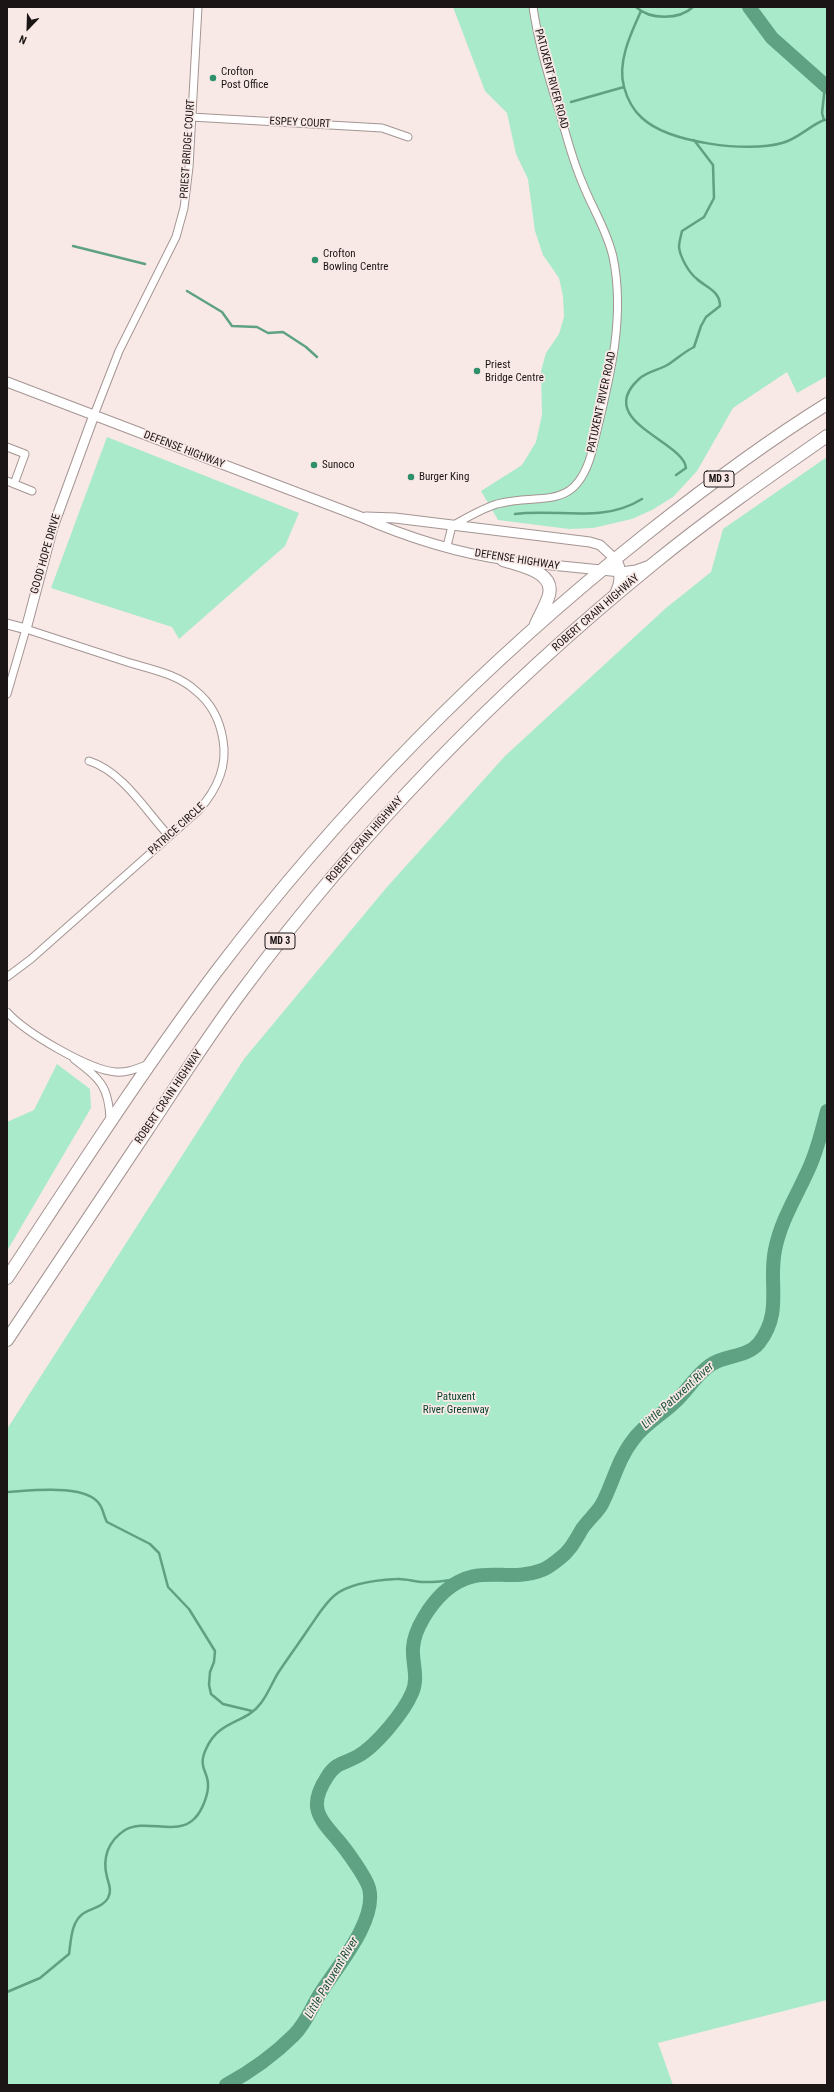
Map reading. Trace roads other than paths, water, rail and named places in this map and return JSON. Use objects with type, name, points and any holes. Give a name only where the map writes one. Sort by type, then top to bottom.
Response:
[{"type":"highway","name":"MD 3","points":[[7,1278],[151,1062],[241,940],[332,831],[416,740],[486,671],[533,628],[600,571],[678,509],[753,454],[827,404]]},
{"type":"highway","name":"ROBERT CRAIN HIGHWAY","points":[[7,1340],[209,1037],[241,992],[355,850],[458,740],[552,650],[654,563],[770,476],[827,436]]},
{"type":"highway","points":[[615,559],[621,572],[621,583],[616,595]]},
{"type":"highway","points":[[503,560],[543,575],[549,585],[548,598],[533,628]]},
{"type":"main road","name":"DEFENSE HIGHWAY","points":[[7,382],[361,517],[392,531],[503,560],[621,572],[636,570],[654,563]]},
{"type":"main road","name":"GOOD HOPE DRIVE","points":[[26,629],[53,527],[94,416]]},
{"type":"main road","name":"DEFENSE HIGHWAY","points":[[361,517],[395,518],[590,542],[600,545],[615,559]]},
{"type":"main road","points":[[7,624],[26,629]]},
{"type":"street","name":"PRIEST BRIDGE COURT","points":[[94,416],[119,351],[176,238],[187,192],[198,7]]},
{"type":"street","name":"PATUXENT RIVER ROAD","points":[[452,526],[497,504],[560,495],[578,484],[590,460],[610,374],[616,314],[616,285],[613,258],[607,234],[575,165],[545,66],[533,7]]},
{"type":"street","name":"ESPEY COURT","points":[[191,117],[382,128],[408,137]]},
{"type":"street","points":[[7,447],[25,454],[9,483],[32,491]]},
{"type":"street","points":[[447,546],[452,526]]},
{"type":"street","name":"GOOD HOPE DRIVE","points":[[7,694],[26,629]]},
{"type":"street","name":"PATRICE CIRCLE","points":[[7,977],[31,959],[209,800],[218,784],[225,749],[222,731],[207,701],[184,682],[168,675],[26,629]]},
{"type":"street","points":[[89,761],[99,764],[114,774],[169,836]]},
{"type":"street","points":[[7,1012],[32,1033],[64,1052],[97,1077],[104,1085],[110,1104],[111,1122]]},
{"type":"street","points":[[64,1052],[100,1068],[114,1072],[131,1071],[151,1062]]},
{"type":"waterway","points":[[636,7],[649,14],[664,17],[680,14],[693,7]]},
{"type":"waterway","points":[[749,7],[772,38],[827,87]]},
{"type":"waterway","points":[[641,11],[626,48],[622,68],[622,77],[625,91],[633,108],[642,118],[654,127],[689,140],[709,144],[750,147],[767,146],[788,141],[824,120],[827,120]]},
{"type":"waterway","points":[[824,120],[822,113],[825,86]]},
{"type":"waterway","points":[[571,102],[624,87]]},
{"type":"waterway","points":[[676,475],[686,468],[682,458],[644,429],[633,418],[627,407],[628,394],[639,379],[642,376],[669,364],[694,347],[701,326],[706,317],[720,306],[718,297],[715,293],[694,276],[688,269],[683,260],[679,247],[682,231],[704,217],[714,198],[713,165],[694,140]]},
{"type":"waterway","points":[[73,246],[145,264]]},
{"type":"waterway","points":[[187,291],[222,312],[232,326],[257,327],[268,333],[283,332],[306,347],[317,357]]},
{"type":"waterway","points":[[515,514],[595,513],[627,507],[642,499]]},
{"type":"waterway","name":"Little Patuxent River","points":[[226,2085],[262,2063],[298,2031],[318,1997],[361,1931],[367,1916],[370,1901],[369,1888],[355,1863],[320,1817],[317,1804],[318,1796],[321,1787],[330,1772],[337,1766],[358,1756],[373,1745],[389,1728],[408,1701],[415,1682],[413,1654],[414,1641],[416,1633],[428,1610],[444,1592],[456,1583],[469,1577],[480,1575],[529,1574],[546,1568],[563,1556],[575,1542],[584,1526],[602,1504],[623,1455],[637,1434],[676,1401],[707,1367],[718,1361],[749,1351],[759,1343],[771,1320],[773,1309],[773,1262],[781,1228],[813,1159],[827,1111]]},
{"type":"waterway","points":[[7,1492],[57,1490],[83,1494],[93,1498],[100,1505],[107,1522],[150,1544],[159,1553],[168,1587],[189,1609],[215,1651],[214,1662],[210,1672],[209,1685],[211,1694],[223,1704],[252,1711]]},
{"type":"waterway","points":[[7,1992],[40,1978],[69,1954],[72,1932],[76,1921],[84,1913],[100,1905],[108,1898],[110,1890],[105,1863],[106,1857],[114,1839],[119,1834],[133,1827],[180,1826],[188,1823],[198,1815],[208,1790],[208,1781],[203,1761],[206,1749],[211,1739],[225,1727],[255,1710],[261,1703],[278,1673],[327,1602],[341,1591],[372,1581],[399,1579],[429,1582],[465,1578]]},
{"type":"place","name":"Crofton Post Office","points":[[213,78]]},
{"type":"place","name":"Crofton Bowling Centre","points":[[315,260]]},
{"type":"place","name":"Priest Bridge Centre","points":[[477,371]]},
{"type":"place","name":"Sunoco","points":[[314,465]]},
{"type":"place","name":"Burger King","points":[[411,477]]},
{"type":"park label","name":"Patuxent River Greenway","points":[[456,1403]]}]
